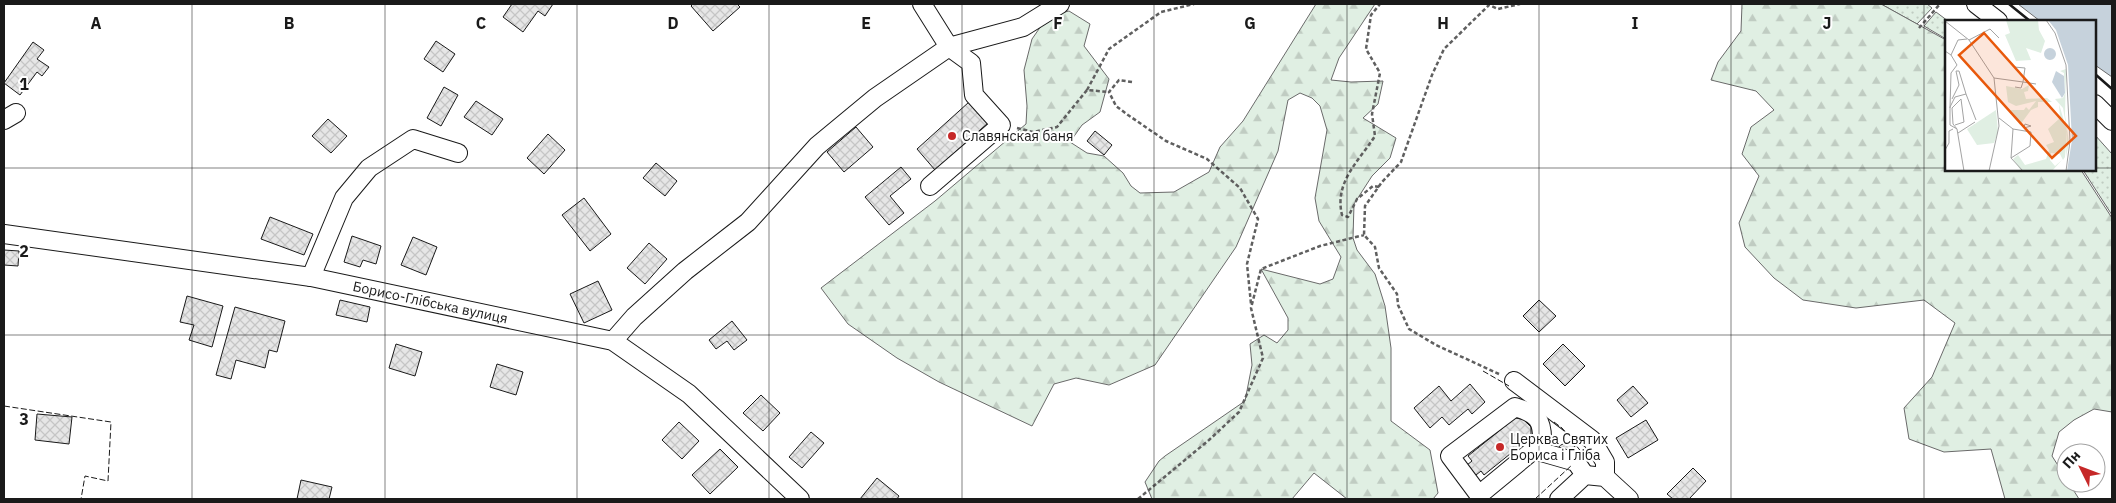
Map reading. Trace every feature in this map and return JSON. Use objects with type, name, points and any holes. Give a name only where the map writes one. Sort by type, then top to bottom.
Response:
[{"type":"street","points":[[922,4],[949,48],[971,63],[974,94],[1001,125],[930,186]]},
{"type":"street","points":[[613,341],[634,316],[685,271],[748,222],[818,146],[875,98],[949,48],[1023,27],[1060,4]]},
{"type":"street","points":[[1976,4],[1997,20]]},
{"type":"street","points":[[2096,105],[2112,121]]},
{"type":"street","points":[[311,277],[344,198],[369,168],[413,139],[458,152]]},
{"type":"street","name":"Борисо-Глібська вулиця","points":[[4,234],[311,277],[613,341],[689,394],[800,499]]},
{"type":"street","points":[[1514,381],[1592,440],[1605,462],[1605,477]]},
{"type":"street","points":[[1515,407],[1532,412],[1543,427],[1542,443],[1479,497],[1450,456],[1515,407]]},
{"type":"street","points":[[1534,450],[1576,462],[1585,475]]},
{"type":"street","points":[[1559,499],[1585,475],[1605,477],[1629,499]]},
{"type":"path","points":[[1001,125],[1033,132],[1057,127],[1087,90],[1109,49],[1161,12],[1194,4]]},
{"type":"path","points":[[1379,187],[1374,186],[1358,199],[1348,217],[1342,214],[1338,201],[1347,174],[1375,136],[1372,114],[1380,73],[1366,49],[1371,15],[1380,4]]},
{"type":"path","points":[[1514,381],[1436,345],[1409,329],[1398,304],[1397,294],[1379,268],[1375,247],[1364,235],[1365,206],[1401,162],[1432,75],[1444,49],[1489,5],[1498,9],[1520,4]]},
{"type":"path","points":[[1919,28],[1940,4]]},
{"type":"path","points":[[1109,92],[1119,80],[1132,82]]},
{"type":"path","points":[[1087,90],[1109,92]]},
{"type":"path","points":[[1109,92],[1116,106],[1166,141],[1207,159],[1240,188],[1258,219],[1248,264],[1251,308],[1263,358],[1239,412],[1209,440],[1138,499]]},
{"type":"path","points":[[1251,308],[1262,269],[1320,246],[1364,235]]},
{"type":"green space","points":[[1316,4],[1375,4],[1339,58],[1331,80],[1351,82],[1383,81],[1378,104],[1363,118],[1396,138],[1390,158],[1372,176],[1354,204],[1353,238],[1357,250],[1375,274],[1385,306],[1391,348],[1391,421],[1430,450],[1438,493],[1433,499],[1347,499],[1314,473],[1292,499],[1152,499],[1145,482],[1159,461],[1165,456],[1245,401],[1252,365],[1250,344],[1264,335],[1277,343],[1288,330],[1288,318],[1261,269],[1320,284],[1333,279],[1341,257],[1319,221],[1315,198],[1327,130],[1320,106],[1312,98],[1300,93],[1288,100],[1278,151],[1236,247],[1155,365],[1109,385],[1076,378],[1054,384],[1032,426],[939,382],[897,358],[848,324],[821,288],[935,201],[1026,124],[1027,106],[1024,70],[1032,39],[1048,16],[1069,11],[1090,24],[1084,46],[1109,79],[1100,112],[1082,125],[1070,142],[1087,153],[1104,156],[1123,173],[1131,186],[1140,193],[1174,192],[1209,172],[1220,147],[1243,121]]},
{"type":"green space","points":[[1742,4],[1881,4],[1945,39],[1945,171],[2082,171],[2112,218],[2112,412],[2094,409],[2074,420],[2059,432],[2052,456],[2056,462],[2056,493],[2075,493],[2079,499],[2005,499],[1991,449],[1944,452],[1909,439],[1904,408],[1932,377],[1955,323],[1924,300],[1856,308],[1803,300],[1774,278],[1745,247],[1739,223],[1759,176],[1742,154],[1751,127],[1774,110],[1756,91],[1711,80],[1718,62],[1741,31]]},
{"type":"green space","points":[[1881,4],[1927,4],[1932,8],[1917,24]]},
{"type":"green space","points":[[1936,12],[1947,20],[1945,20],[1945,38],[1924,26]]},
{"type":"green space","points":[[2096,136],[2112,154],[2112,215],[2084,171],[2096,171]]},
{"type":"shaded area","points":[[2018,4],[2112,4],[2112,77],[2096,66],[2096,20],[2039,20]]},
{"type":"building","points":[[512,4],[553,4],[545,16],[538,11],[523,32],[503,17]]},
{"type":"building","points":[[693,4],[737,4],[740,7],[713,31],[691,6]]},
{"type":"building","points":[[436,41],[455,54],[443,72],[424,59]]},
{"type":"building","points":[[33,42],[44,50],[37,59],[49,67],[42,76],[37,72],[20,95],[4,83]]},
{"type":"building","points":[[444,87],[458,95],[441,126],[427,118]]},
{"type":"building","points":[[476,101],[503,119],[492,135],[464,117]]},
{"type":"building","name":"Славянская баня","points":[[969,102],[988,123],[935,170],[917,149]]},
{"type":"building","points":[[328,119],[347,136],[331,153],[312,136]]},
{"type":"building","points":[[856,127],[873,147],[844,172],[827,152]]},
{"type":"building","points":[[1095,131],[1112,145],[1104,155],[1087,141]]},
{"type":"building","points":[[548,134],[565,150],[544,174],[527,158]]},
{"type":"building","points":[[656,163],[677,181],[665,196],[643,178]]},
{"type":"building","points":[[901,167],[911,179],[890,196],[904,213],[889,225],[865,197]]},
{"type":"building","points":[[584,198],[611,234],[590,251],[562,215]]},
{"type":"building","points":[[270,217],[313,234],[304,255],[261,239]]},
{"type":"building","points":[[352,236],[381,246],[376,264],[363,260],[360,267],[344,262]]},
{"type":"building","points":[[413,237],[437,247],[426,275],[401,265]]},
{"type":"building","points":[[649,243],[667,259],[645,284],[627,268]]},
{"type":"building","points":[[4,250],[19,251],[18,266],[4,265]]},
{"type":"building","points":[[598,281],[612,310],[584,323],[570,294]]},
{"type":"building","points":[[187,296],[223,306],[212,347],[189,340],[194,325],[180,322]]},
{"type":"building","points":[[340,300],[370,307],[367,322],[336,315]]},
{"type":"building","points":[[1539,300],[1556,316],[1539,332],[1523,316]]},
{"type":"building","points":[[235,307],[285,321],[277,352],[269,350],[265,368],[236,360],[231,379],[216,375]]},
{"type":"building","points":[[732,321],[747,340],[734,350],[727,341],[716,349],[709,340]]},
{"type":"building","points":[[396,344],[422,352],[415,376],[389,368]]},
{"type":"building","points":[[1563,344],[1585,366],[1565,386],[1543,364]]},
{"type":"building","points":[[497,364],[523,372],[516,395],[490,387]]},
{"type":"building","points":[[1470,384],[1485,402],[1472,414],[1468,409],[1449,425],[1442,417],[1430,428],[1414,408],[1439,386],[1451,401]]},
{"type":"building","points":[[1633,386],[1648,403],[1631,417],[1617,400]]},
{"type":"building","points":[[761,395],[780,413],[763,431],[743,413]]},
{"type":"building","points":[[37,414],[72,417],[69,444],[35,440]]},
{"type":"building","name":"Церква Святих Бориса і Гліба","points":[[1515,418],[1523,419],[1531,427],[1531,437],[1484,475],[1481,471],[1471,479],[1462,469],[1472,461],[1468,456]]},
{"type":"building","points":[[1646,420],[1658,440],[1628,458],[1616,438]]},
{"type":"building","points":[[679,422],[699,441],[682,459],[662,440]]},
{"type":"building","points":[[811,432],[824,443],[802,468],[789,457]]},
{"type":"building","points":[[1571,440],[1575,447],[1564,454],[1559,446]]},
{"type":"building","points":[[720,449],[738,467],[710,494],[692,475]]},
{"type":"building","points":[[1693,468],[1706,481],[1689,499],[1673,499],[1667,494]]},
{"type":"building","points":[[877,478],[899,496],[897,499],[860,499]]},
{"type":"building","points":[[301,480],[332,487],[329,499],[297,499]]},
{"type":"fence","points":[[1483,371],[1509,386]]},
{"type":"fence","points":[[4,406],[111,422],[108,481],[85,476],[81,499]]},
{"type":"fence","points":[[1554,422],[1562,428],[1583,454],[1579,458]]},
{"type":"fence","points":[[1535,499],[1572,465]]},
{"type":"wall","points":[[2009,4],[2029,20]]},
{"type":"wall","points":[[2096,75],[2112,89]]},
{"type":"place","name":"Славянская баня","points":[[952,136]]},
{"type":"place","name":"Церква Святих Бориса і Гліба","points":[[1500,447]]}]
